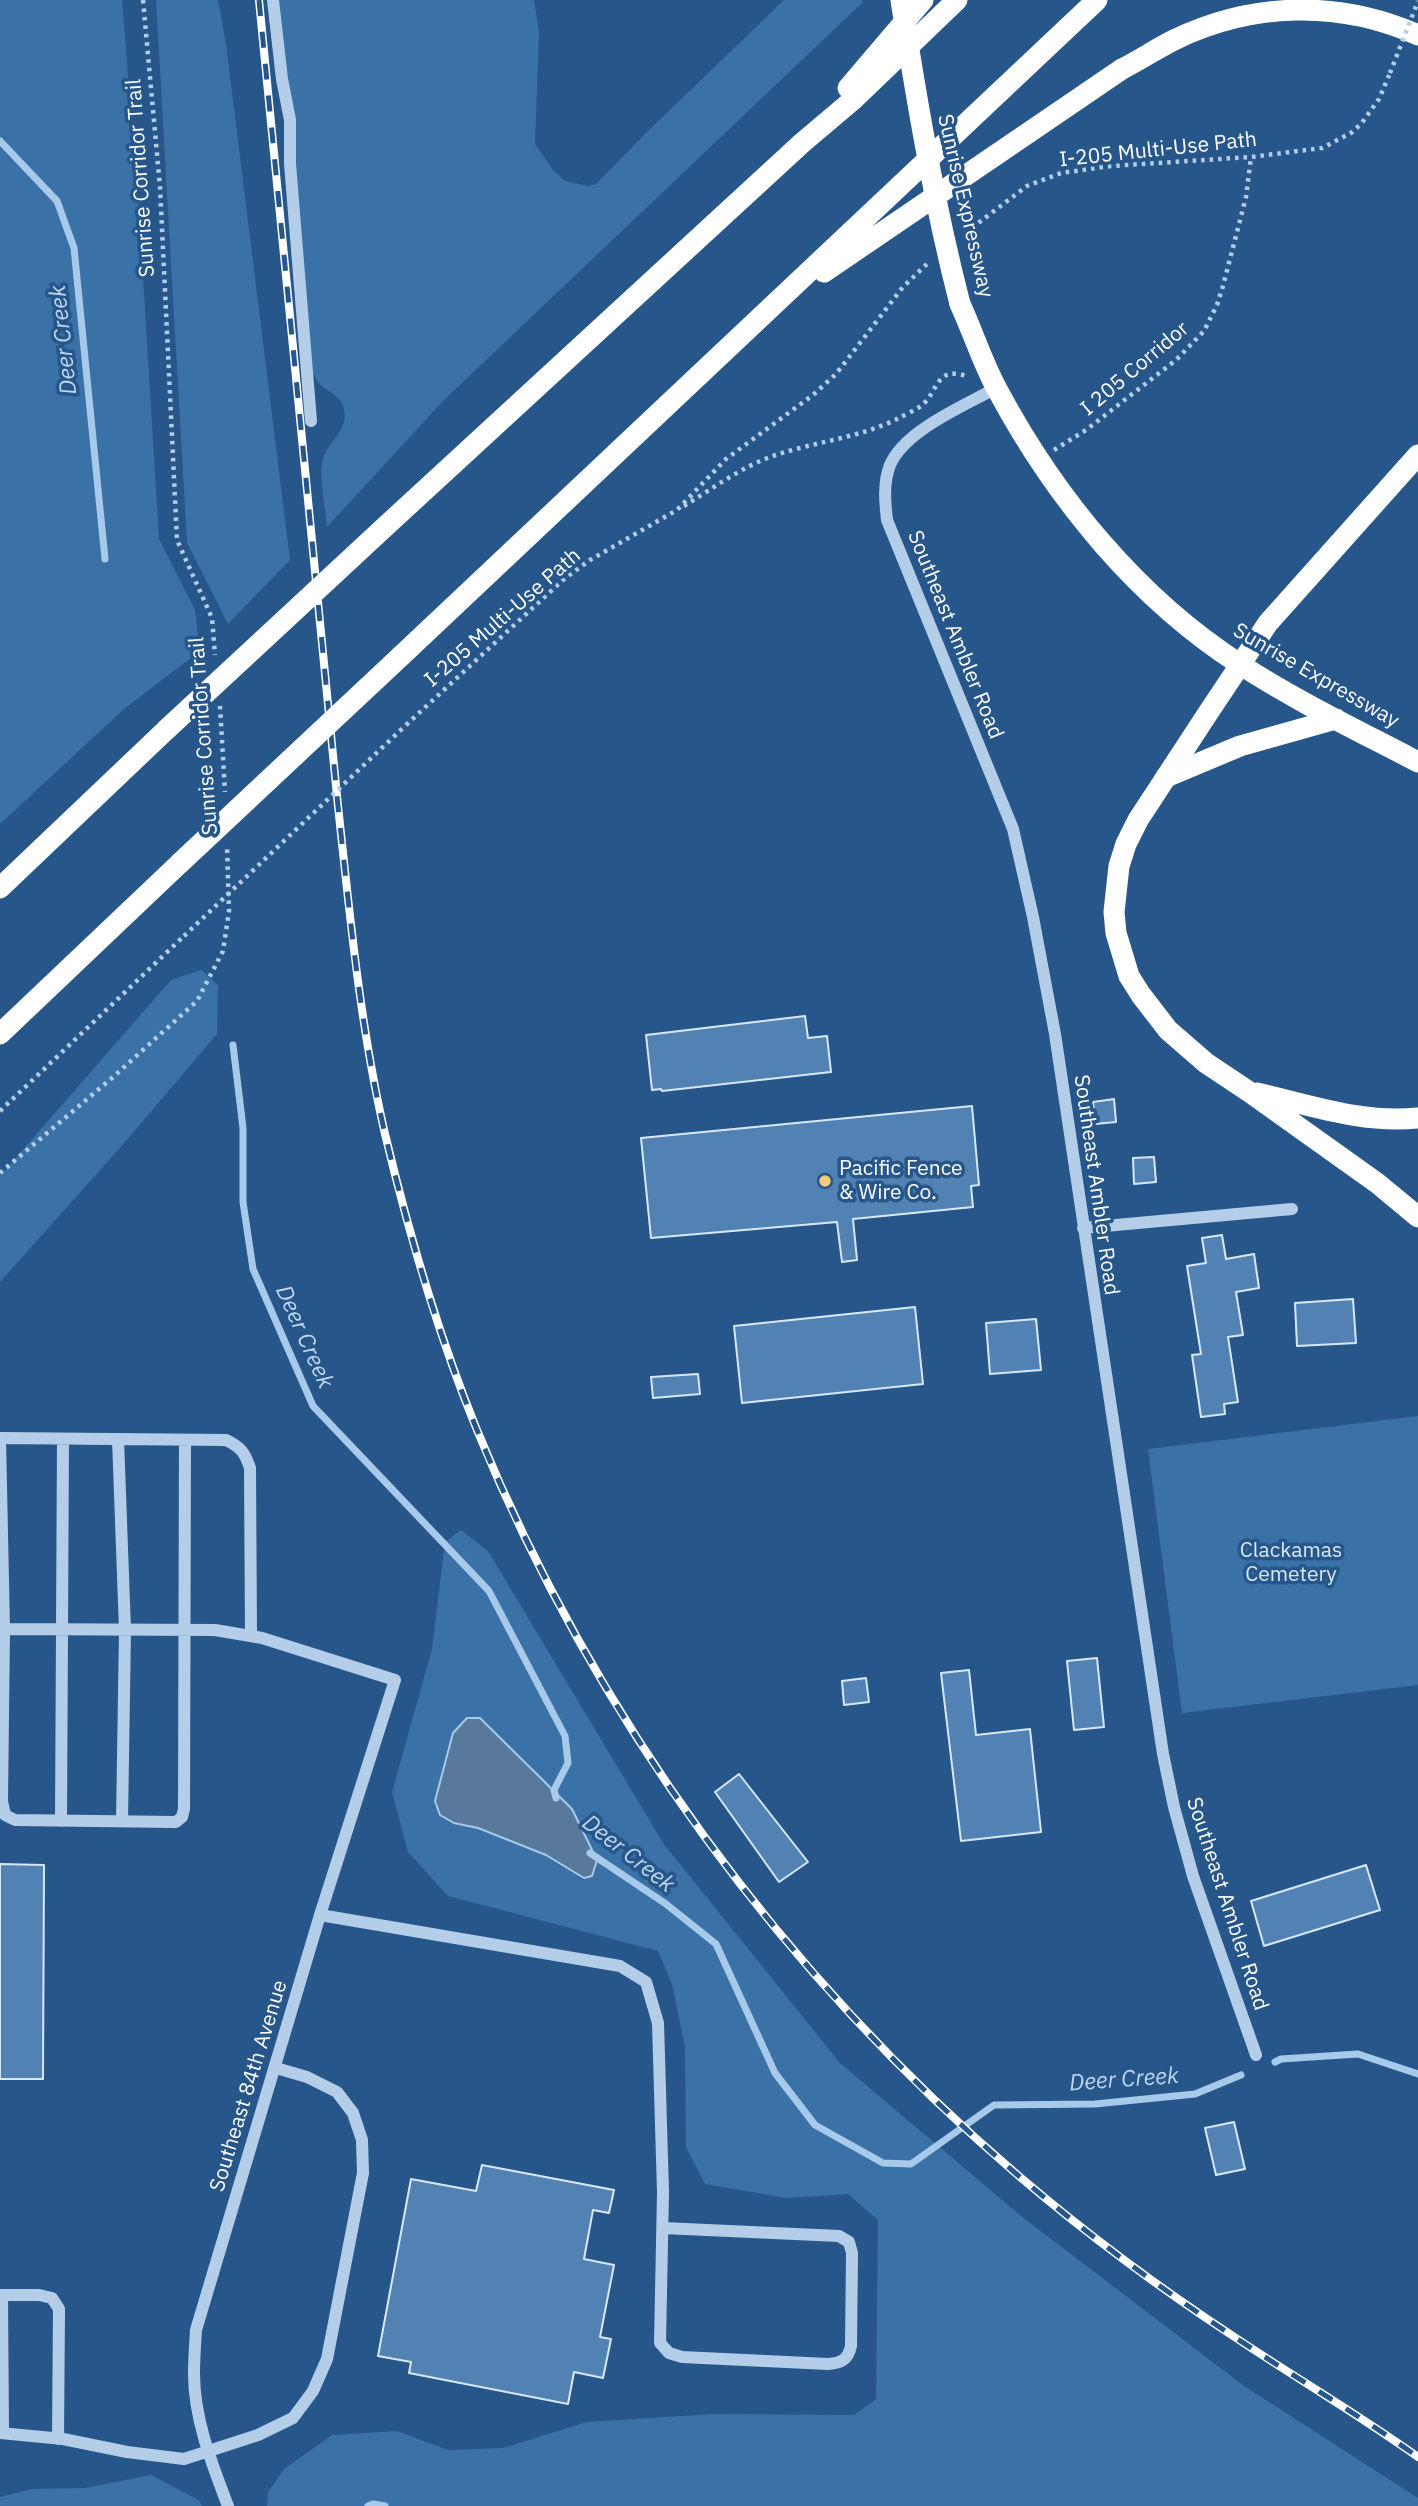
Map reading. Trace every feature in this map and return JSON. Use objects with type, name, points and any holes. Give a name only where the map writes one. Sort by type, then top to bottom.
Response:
[{"type":"highway","name":"Sunrise Expressway","points":[[901,0],[921,131],[941,232],[960,304],[996,387],[1038,460],[1066,499],[1118,561],[1192,629],[1240,665],[1418,762]]},
{"type":"highway","points":[[802,143],[923,0]]},
{"type":"highway","points":[[0,888],[167,729],[802,143],[854,99],[957,0]]},
{"type":"highway","points":[[0,1034],[1097,0]]},
{"type":"highway","points":[[771,308],[1122,69],[1199,30],[1255,13],[1314,9],[1360,14],[1418,35]]},
{"type":"highway","points":[[1418,456],[1268,623],[1138,820],[1119,866],[1114,912],[1122,956],[1129,976],[1140,995],[1168,1030],[1206,1063],[1377,1184],[1418,1217]]},
{"type":"highway","points":[[1166,777],[1240,746],[1336,719]]},
{"type":"highway","points":[[1248,1091],[1351,1115],[1377,1119],[1418,1118]]},
{"type":"street","points":[[273,0],[282,79],[290,120],[290,164],[310,421]]},
{"type":"street","name":"Southeast Ambler Road","points":[[996,387],[907,442],[890,466],[884,495],[887,520],[1013,829],[1055,1034],[1166,1772],[1193,1876],[1256,2055]]},
{"type":"street","points":[[1083,1227],[1292,1209]]},
{"type":"street","points":[[2,1629],[125,1630],[186,1630],[215,1630],[251,1636],[250,1468],[245,1453],[226,1440],[0,1439],[2,1801],[5,1815],[15,1820],[176,1822],[184,1809],[186,1630],[185,1440]]},
{"type":"street","points":[[61,1821],[63,1439]]},
{"type":"street","points":[[118,1439],[125,1630],[122,1821]]},
{"type":"street","name":"Southeast 84th Avenue","points":[[228,2506],[208,2452],[194,2376],[196,2330],[320,1916],[395,1680],[251,1636]]},
{"type":"street","points":[[320,1916],[620,1966],[646,1982],[658,2023],[663,2228],[660,2343],[669,2353],[703,2360],[828,2364],[840,2363],[849,2356],[852,2253],[849,2242],[839,2236],[825,2233],[663,2228]]},
{"type":"street","points":[[58,2439],[59,2309],[52,2298],[39,2295],[1,2295],[1,2432],[184,2459],[258,2435],[293,2418],[313,2391],[327,2359],[363,2173],[362,2140],[353,2113],[337,2092],[307,2077],[276,2068]]},
{"type":"path","name":"Sunrise Corridor Trail","points":[[143,0],[160,187],[177,540],[212,618],[215,656]]},
{"type":"path","name":"I-205 Multi-Use Path","points":[[961,236],[1027,186],[1061,173],[1122,165],[1251,157],[1322,148],[1343,138],[1361,124],[1379,99],[1418,1]]},
{"type":"path","name":"I 205 Corridor","points":[[1038,460],[1096,423],[1176,360],[1204,331],[1217,306],[1223,286],[1246,197],[1251,157]]},
{"type":"path","name":"I-205 Multi-Use Path","points":[[0,1111],[406,725],[564,579],[590,560],[677,510],[726,459],[823,386],[842,366],[903,287],[933,260]]},
{"type":"path","points":[[677,510],[733,476],[773,456],[886,424],[922,405],[939,380],[948,374],[959,373],[996,387]]},
{"type":"path","name":"Sunrise Corridor Trail","points":[[219,694],[226,800]]},
{"type":"path","name":"Sunrise Corridor Trail","points":[[0,1173],[197,1001],[223,951],[229,911],[227,841]]},
{"type":"green space","points":[[0,0],[122,0],[139,211],[159,539],[195,610],[200,651],[124,709],[0,824]]},
{"type":"green space","points":[[156,0],[218,0],[226,44],[290,560],[228,624],[187,543]]},
{"type":"green space","points":[[279,0],[534,0],[539,31],[535,144],[553,170],[565,181],[588,186],[596,184],[784,0],[863,2],[443,401],[327,527],[321,468],[324,455],[340,431],[345,417],[343,405],[338,398],[321,385],[313,373]]},
{"type":"green space","points":[[201,970],[218,985],[217,1034],[0,1282],[0,1176],[171,980]]},
{"type":"green space","name":"Clackamas Cemetery","points":[[1418,1416],[1418,1685],[1182,1713],[1148,1449]]},
{"type":"green space","points":[[461,1530],[488,1551],[663,1843],[840,2063],[1021,2216],[1244,2386],[1418,2498],[1418,2506],[267,2506],[268,2492],[284,2469],[332,2435],[397,2431],[448,2450],[503,2448],[587,2422],[713,2414],[854,2415],[876,2399],[878,2220],[848,2194],[786,2198],[705,2184],[686,2147],[685,2047],[672,1984],[658,1951],[448,1896],[408,1852],[392,1792],[432,1649],[445,1542]]},
{"type":"green space","points":[[151,2475],[199,2500],[202,2506],[0,2506],[0,2497],[32,2489],[85,2488]]},
{"type":"shaded area","points":[[467,1718],[480,1718],[572,1809],[597,1860],[592,1876],[584,1878],[546,1855],[478,1828],[454,1823],[440,1815],[435,1801],[453,1733]]},
{"type":"building","points":[[805,1016],[808,1038],[827,1036],[831,1072],[652,1090],[646,1035]]},
{"type":"building","points":[[1114,1099],[1116,1122],[1095,1124],[1093,1102]]},
{"type":"building","points":[[972,1106],[979,1185],[971,1186],[973,1207],[853,1219],[857,1260],[842,1262],[837,1222],[651,1238],[641,1138]]},
{"type":"building","points":[[1154,1157],[1156,1182],[1134,1184],[1133,1158]]},
{"type":"building","points":[[1222,1235],[1226,1259],[1254,1254],[1259,1288],[1236,1292],[1243,1335],[1228,1337],[1238,1402],[1224,1404],[1225,1414],[1201,1417],[1192,1355],[1201,1354],[1187,1266],[1206,1263],[1202,1238]]},
{"type":"building","points":[[1353,1299],[1356,1343],[1297,1346],[1295,1303]]},
{"type":"building","points":[[915,1307],[923,1384],[742,1403],[734,1326]]},
{"type":"building","points":[[1036,1319],[1041,1370],[990,1374],[986,1323]]},
{"type":"building","points":[[698,1374],[700,1394],[653,1398],[651,1377]]},
{"type":"building","points":[[1097,1658],[1104,1727],[1074,1730],[1067,1661]]},
{"type":"building","points":[[969,1670],[976,1735],[1030,1729],[1041,1832],[961,1841],[941,1673]]},
{"type":"building","points":[[866,1678],[869,1702],[844,1705],[842,1681]]},
{"type":"building","points":[[739,1774],[808,1862],[779,1882],[715,1792]]},
{"type":"building","points":[[0,1864],[44,1865],[43,2079],[0,2079]]},
{"type":"building","points":[[1366,1865],[1380,1910],[1264,1946],[1251,1901]]},
{"type":"building","points":[[1234,2122],[1245,2169],[1216,2175],[1205,2128]]},
{"type":"building","points":[[482,2165],[614,2190],[609,2213],[593,2210],[584,2259],[614,2265],[600,2337],[611,2339],[603,2378],[574,2372],[568,2404],[409,2373],[411,2362],[378,2356],[411,2179],[476,2191]]},
{"type":"waterway","name":"Deer Creek","points":[[0,141],[57,201],[74,248],[105,559]]},
{"type":"waterway","name":"Deer Creek","points":[[233,1045],[243,1128],[243,1202],[253,1269],[313,1406],[489,1591],[565,1736],[568,1763],[554,1790],[556,1798]]},
{"type":"waterway","name":"Deer Creek","points":[[590,1853],[666,1904],[716,1944],[775,2073],[815,2125],[883,2163],[911,2164],[994,2105],[1095,2104],[1195,2094],[1241,2075]]},
{"type":"waterway","name":"Deer Creek","points":[[1275,2062],[1281,2059],[1358,2054],[1418,2074]]},
{"type":"waterway","points":[[368,2506],[385,2506]]},
{"type":"railway","points":[[259,0],[338,806],[369,1053],[394,1172],[437,1321],[477,1430],[524,1536],[578,1640],[638,1740],[704,1836],[775,1928],[852,2016],[933,2099],[1020,2177],[1098,2241],[1208,2319],[1418,2457]]},
{"type":"place","name":"Pacific Fence & Wire Co.","points":[[825,1181]]}]
